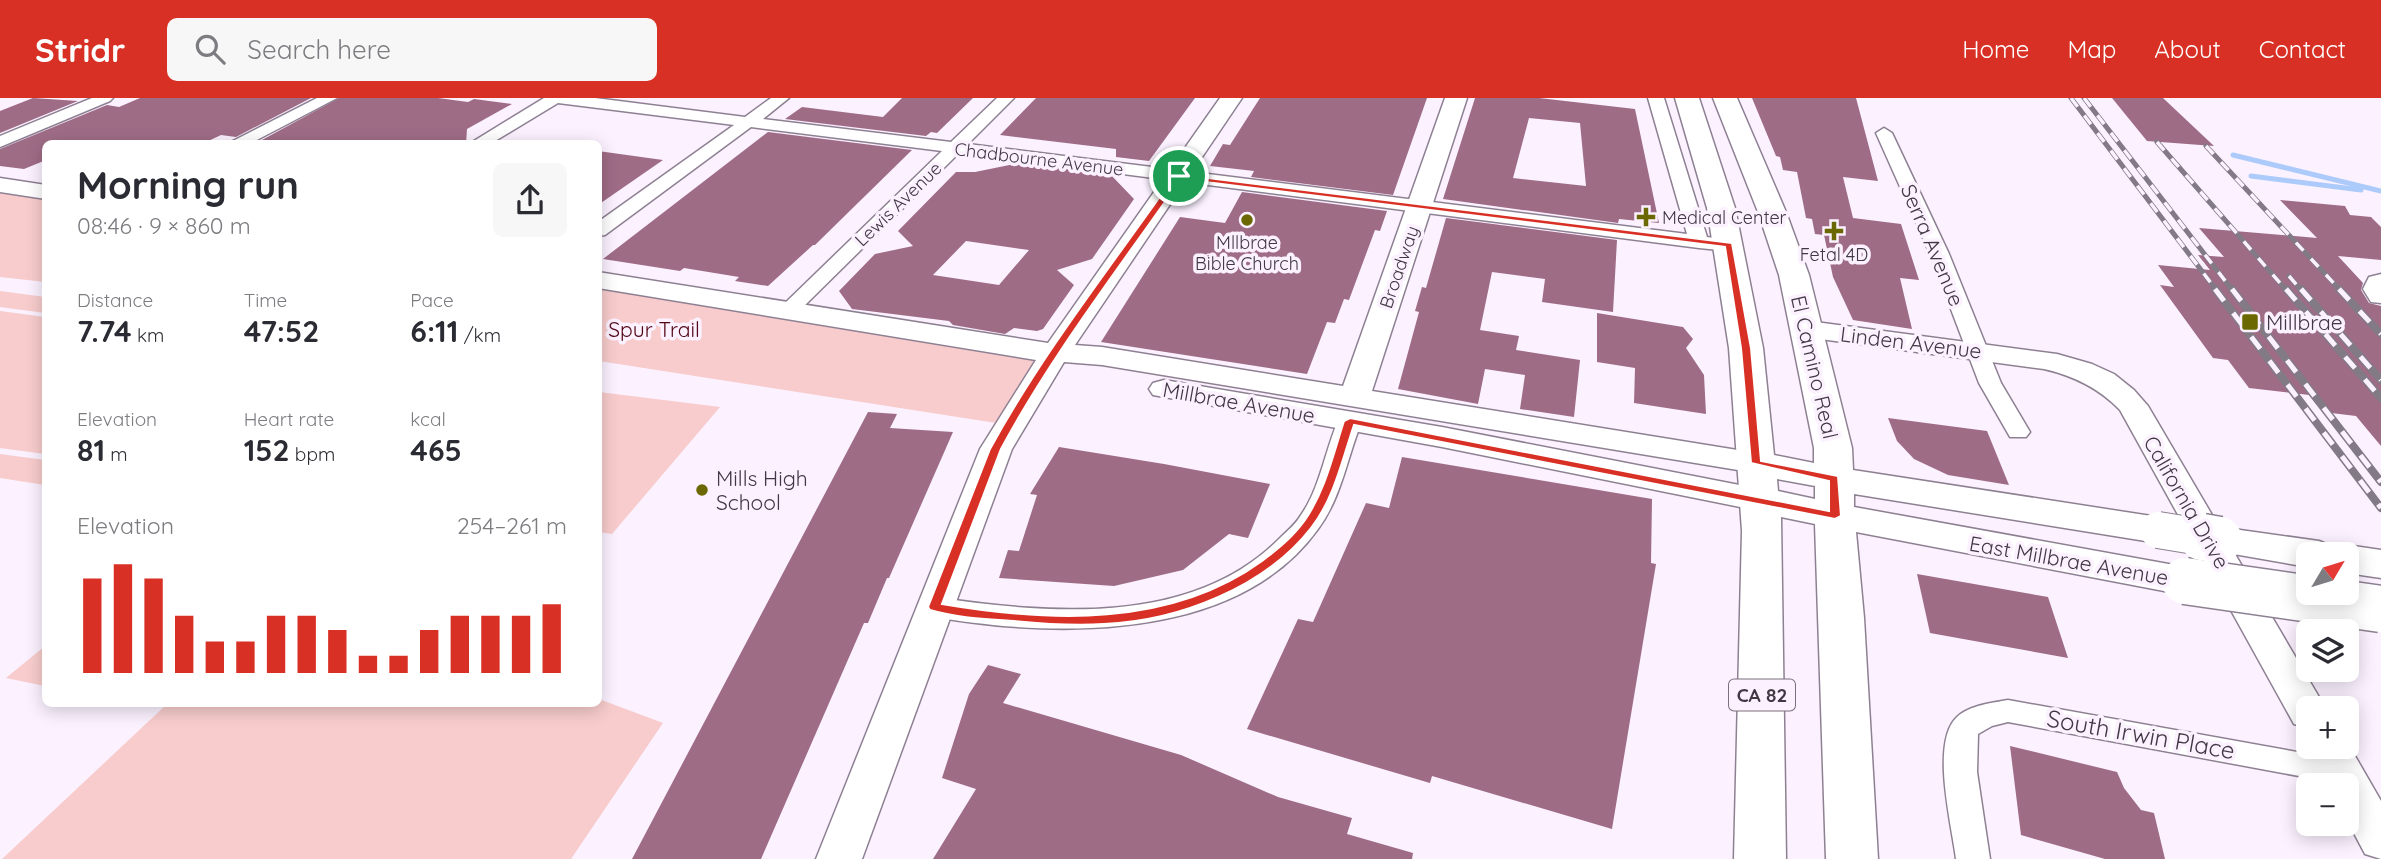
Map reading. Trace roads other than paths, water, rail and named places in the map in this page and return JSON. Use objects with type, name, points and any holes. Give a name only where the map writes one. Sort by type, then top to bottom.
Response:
[{"type":"main road","name":"CA 82","points":[[1686,98],[1712,173],[1714,244],[1746,348],[1762,531],[1759,859]]},
{"type":"main road","name":"El Camino Real","points":[[1725,98],[1784,243],[1808,330],[1833,448],[1852,859]]},
{"type":"main road","name":"East Millbrae Avenue","points":[[1758,482],[1835,497],[2185,581],[2381,610]]},
{"type":"main road","name":"East Millbrae Avenue","points":[[1835,497],[1903,492],[2296,551]]},
{"type":"main road","points":[[2359,561],[2381,564]]},
{"type":"street","points":[[0,142],[105,98]]},
{"type":"street","points":[[244,140],[329,98]]},
{"type":"street","points":[[484,140],[556,98]]},
{"type":"street","name":"Chadbourne Avenue","points":[[556,98],[1714,244]]},
{"type":"street","points":[[602,227],[781,98]]},
{"type":"street","name":"Lewis Avenue","points":[[789,310],[1006,98]]},
{"type":"street","points":[[839,859],[996,449],[1055,354],[1231,98]]},
{"type":"street","name":"Broadway","points":[[1352,409],[1457,98]]},
{"type":"street","points":[[1656,98],[1714,244]]},
{"type":"street","name":"Serra Avenue","points":[[1884,134],[1957,296],[2006,415],[2018,432]]},
{"type":"street","points":[[0,185],[42,191]]},
{"type":"street","name":"Millbrae Avenue","points":[[602,281],[1055,354],[1068,368],[1090,376],[1352,409],[1758,482]]},
{"type":"street","name":"Linden Avenue","points":[[1808,330],[2014,355]]},
{"type":"street","name":"California Drive","points":[[2014,355],[2078,368],[2101,378],[2122,393],[2133,406],[2298,696]]},
{"type":"street","points":[[934,607],[1048,620],[1107,620],[1159,612],[1206,597],[1250,575],[1285,549],[1308,525],[1324,498],[1352,409]]},
{"type":"street","name":"South Irwin Place","points":[[1973,859],[1958,749],[1964,729],[1980,718],[2008,711],[2335,760]]},
{"type":"street","points":[[2335,760],[2381,841]]},
{"type":"waterway","points":[[2233,155],[2381,191]]},
{"type":"waterway","points":[[2251,176],[2361,190]]},
{"type":"railway","points":[[2071,98],[2217,291]]},
{"type":"railway","points":[[2084,98],[2233,291]]},
{"type":"railway","points":[[2157,142],[2287,291]]},
{"type":"railway","points":[[2206,146],[2341,291]]},
{"type":"railway","points":[[2289,276],[2302,291]]},
{"type":"railway","points":[[2215,289],[2381,508]]},
{"type":"railway","points":[[2232,289],[2381,482]]},
{"type":"railway","points":[[2286,289],[2381,398]]},
{"type":"railway","points":[[2301,289],[2381,380]]},
{"type":"railway","points":[[2339,289],[2381,334]]},
{"type":"place","name":"Medical Center","points":[[1646,217]]},
{"type":"place","name":"Mllbrae Bible Church","points":[[1247,220]]},
{"type":"place","name":"Fetal 4D","points":[[1834,231]]},
{"type":"place","name":"Millbrae","points":[[2250,322]]},
{"type":"place","name":"Mills High School","points":[[702,490]]},
{"type":"park label","name":"Spur Trail","points":[[654,329]]}]
